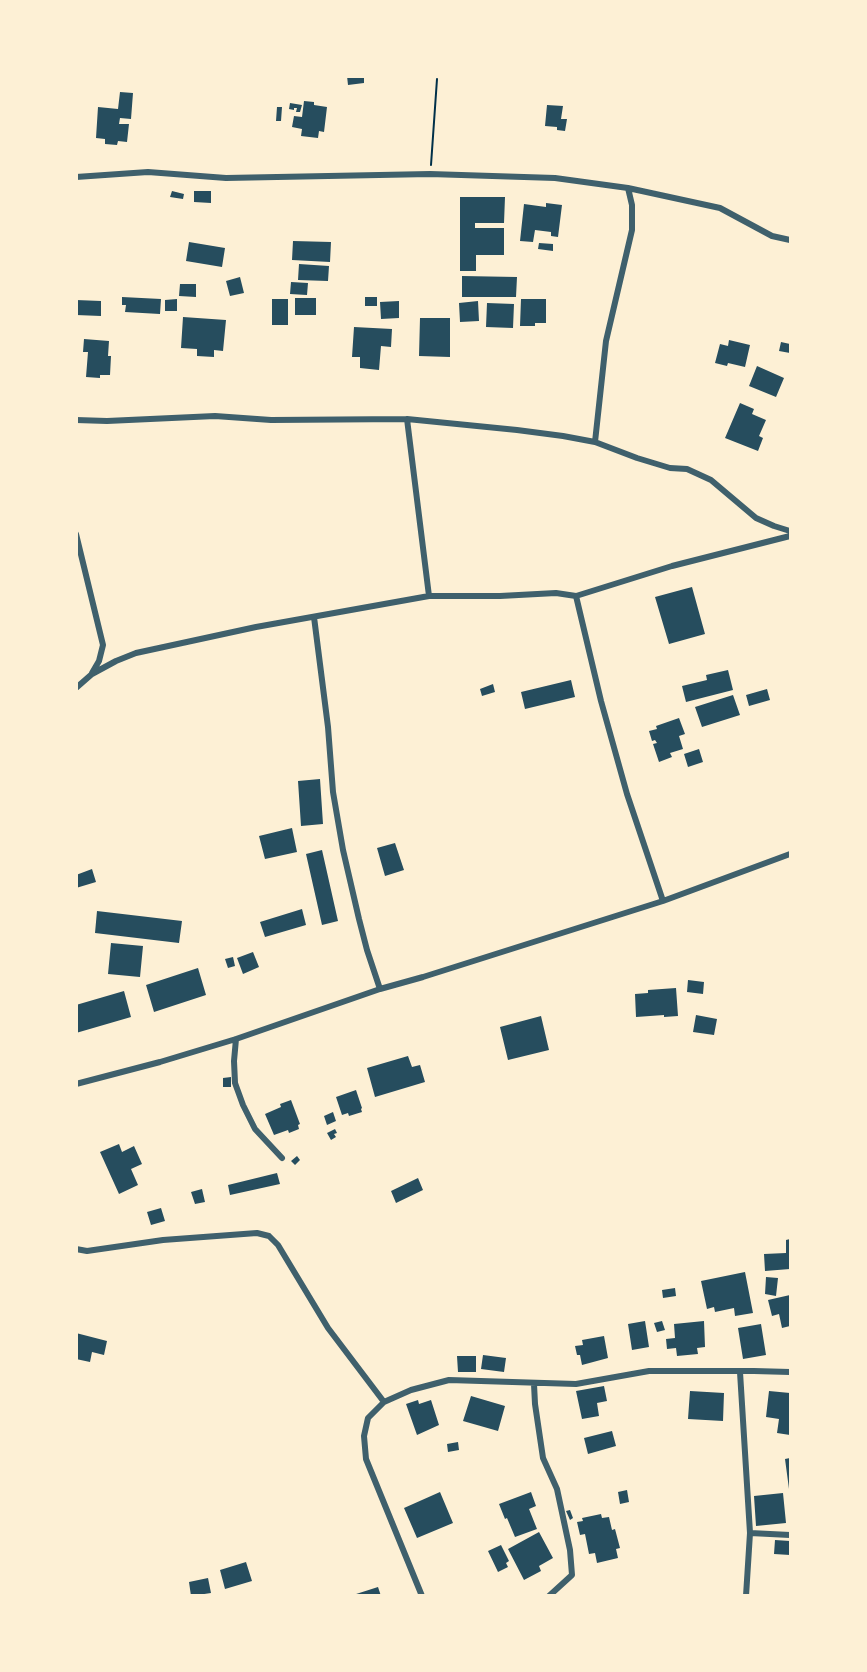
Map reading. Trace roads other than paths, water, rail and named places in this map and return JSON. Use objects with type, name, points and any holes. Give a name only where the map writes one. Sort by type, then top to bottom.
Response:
[{"type":"street","points":[[76,177],[148,172],[226,178],[430,174],[555,178],[627,188],[720,208],[772,236],[790,240]]},
{"type":"street","points":[[595,442],[606,341],[632,230],[632,205],[627,188]]},
{"type":"street","points":[[76,420],[107,422],[215,416],[271,420],[407,419],[517,430],[595,442],[670,468],[687,469],[711,480],[756,518],[790,531]]},
{"type":"street","points":[[407,419],[429,596]]},
{"type":"street","points":[[76,534],[103,645],[99,661],[92,674]]},
{"type":"street","points":[[76,688],[92,674],[136,653],[256,627],[429,596],[556,593],[576,596],[672,566],[790,536]]},
{"type":"street","points":[[576,596],[601,701],[627,794],[663,901]]},
{"type":"street","points":[[314,617],[328,727],[333,792],[343,850],[358,919],[380,989]]},
{"type":"street","points":[[76,1084],[236,1039],[380,989],[663,901],[790,854]]},
{"type":"street","points":[[236,1039],[235,1083],[243,1105],[255,1129],[282,1158]]},
{"type":"street","points":[[76,1249],[87,1251],[163,1240],[257,1233],[269,1236],[278,1245],[328,1328],[384,1402]]},
{"type":"street","points":[[422,1596],[366,1459],[364,1436],[368,1418],[384,1402],[411,1390],[449,1380],[576,1384],[649,1371],[790,1372]]},
{"type":"street","points":[[740,1372],[750,1533],[746,1596]]},
{"type":"street","points":[[534,1384],[543,1458],[557,1490],[570,1550],[572,1575],[549,1596]]},
{"type":"street","points":[[750,1533],[790,1535]]}]
